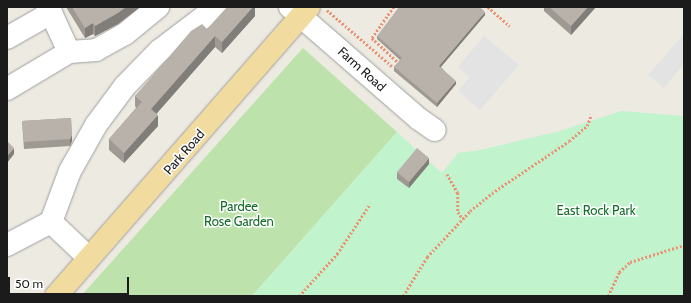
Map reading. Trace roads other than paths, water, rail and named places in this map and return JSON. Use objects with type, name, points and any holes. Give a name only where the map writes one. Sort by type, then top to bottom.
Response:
[{"type":"main road","name":"Park Road","points":[[56,296],[300,10]]},
{"type":"street","points":[[7,89],[69,52],[96,50],[125,34],[158,7]]},
{"type":"street","points":[[7,245],[51,222],[70,171],[96,125],[125,86],[159,51],[217,7]]},
{"type":"street","points":[[7,38],[49,10],[69,52]]},
{"type":"street","name":"Farm Road","points":[[300,10],[413,114],[436,130]]},
{"type":"street","points":[[51,222],[89,258]]},
{"type":"park label","name":"East Rock Park","points":[[596,210]]},
{"type":"park label","name":"Pardee Rose Garden","points":[[239,214]]}]
